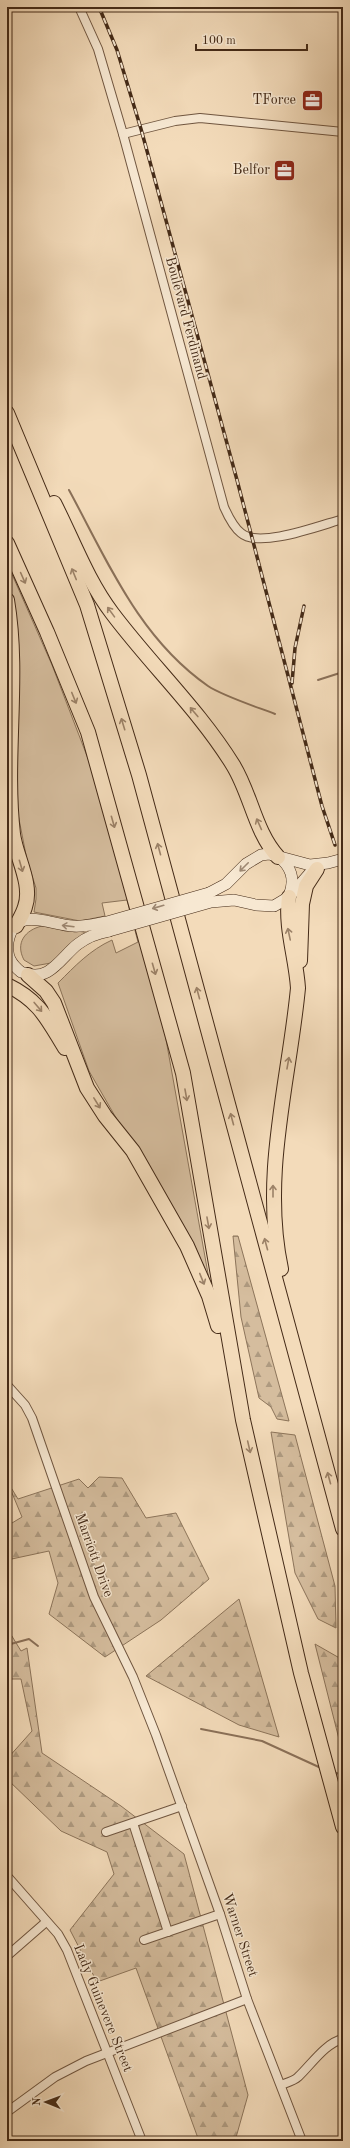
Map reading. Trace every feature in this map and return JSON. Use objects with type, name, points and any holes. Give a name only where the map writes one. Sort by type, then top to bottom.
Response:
[{"type":"highway","points":[[10,420],[101,596],[112,613],[199,717],[224,751],[241,781],[267,841],[278,857]]},
{"type":"highway","points":[[10,420],[87,605],[139,775],[343,1529]]},
{"type":"highway","points":[[7,543],[47,632],[88,732],[183,1073],[243,1420]]},
{"type":"highway","points":[[7,600],[12,680],[10,802],[13,836],[28,894],[26,907],[11,932]]},
{"type":"highway","points":[[314,1422],[279,1260],[273,1210],[274,1156],[298,988],[302,904],[306,886],[322,866]]},
{"type":"highway","points":[[289,897],[287,925],[296,968],[298,988]]},
{"type":"highway","points":[[24,973],[46,991],[54,1003],[78,1069],[87,1088],[105,1116],[133,1151],[188,1246],[211,1302],[243,1420],[301,1672],[343,1827]]},
{"type":"highway","points":[[7,985],[23,993],[39,1006],[78,1069]]},
{"type":"main road","points":[[210,898],[254,858],[269,854],[310,865],[322,866]]},
{"type":"main road","points":[[278,857],[290,869],[292,878],[289,897]]},
{"type":"main road","points":[[24,973],[8,958],[8,942],[11,932],[31,919],[39,918],[75,927],[108,926],[210,898],[234,900],[256,906],[274,906],[289,897],[305,877],[322,866],[343,859]]},
{"type":"main road","points":[[7,967],[37,976],[47,973],[79,943],[108,926]]},
{"type":"street","name":"Boulevard Ferdinand","points":[[80,7],[98,49],[123,134],[224,507],[231,521],[241,534],[252,538],[287,535],[343,519]]},
{"type":"street","points":[[123,134],[175,121],[200,118],[343,132]]},
{"type":"street","name":"Marriott Drive","points":[[7,1385],[21,1399],[32,1418],[94,1597],[133,1677],[156,1735]]},
{"type":"street","name":"Warner Street","points":[[156,1735],[220,1914],[247,2000],[302,2141]]},
{"type":"street","points":[[106,1832],[182,1806]]},
{"type":"street","points":[[133,1823],[168,1932]]},
{"type":"street","name":"Lady Guinevere Street","points":[[7,1876],[58,1934],[67,1950],[142,2141]]},
{"type":"street","points":[[144,1940],[220,1914]]},
{"type":"street","points":[[7,1956],[46,1922]]},
{"type":"street","points":[[7,2112],[55,2077],[107,2053],[247,2000]]},
{"type":"street","points":[[281,2085],[296,2078],[306,2066],[336,2041],[343,2038]]},
{"type":"green space","points":[[7,563],[52,665],[92,769],[165,1034],[209,1279],[89,1071],[58,983],[83,959],[104,944],[112,940],[116,953],[138,942],[127,900],[102,903],[105,916],[80,921],[34,912],[36,888],[27,860],[17,809]]},
{"type":"green space","points":[[42,926],[84,932],[85,934],[51,963],[34,966],[24,960],[21,954],[21,943],[26,934]]},
{"type":"green space","points":[[233,1236],[238,1236],[289,1421],[277,1419],[271,1407],[259,1398],[241,1317]]},
{"type":"green space","points":[[271,1432],[295,1435],[335,1586],[336,1628],[318,1619],[295,1573]]},
{"type":"green space","points":[[99,1477],[122,1478],[146,1518],[176,1513],[209,1579],[161,1620],[105,1657],[49,1614],[58,1583],[49,1551],[7,1560],[7,1523],[12,1523],[22,1517],[7,1481],[18,1499],[79,1479],[88,1488]]},
{"type":"green space","points":[[239,1599],[279,1737],[239,1725],[146,1676]]},
{"type":"green space","points":[[7,1628],[21,1651],[27,1648],[42,1753],[121,1806],[184,1854],[248,2095],[235,2141],[199,2141],[136,1968],[97,1982],[70,1930],[114,1874],[107,1852],[61,1831],[7,1779],[7,1759],[32,1731],[21,1679],[7,1679]]},
{"type":"green space","points":[[315,1644],[343,1660],[343,1755]]},
{"type":"waterway","points":[[69,490],[127,597],[144,622],[163,645],[184,667],[214,690],[275,714]]},
{"type":"waterway","points":[[318,680],[343,672]]},
{"type":"waterway","points":[[7,1645],[29,1639],[38,1646]]},
{"type":"waterway","points":[[201,1729],[262,1741],[321,1768]]},
{"type":"waterway","points":[[333,1772],[343,1775]]},
{"type":"railway","points":[[99,7],[117,50],[141,129],[237,480],[322,806],[335,845]]},
{"type":"railway","points":[[292,683],[295,648],[304,606]]},
{"type":"place","name":"TForce","points":[[312,100]]},
{"type":"place","name":"Belfor","points":[[285,170]]}]
